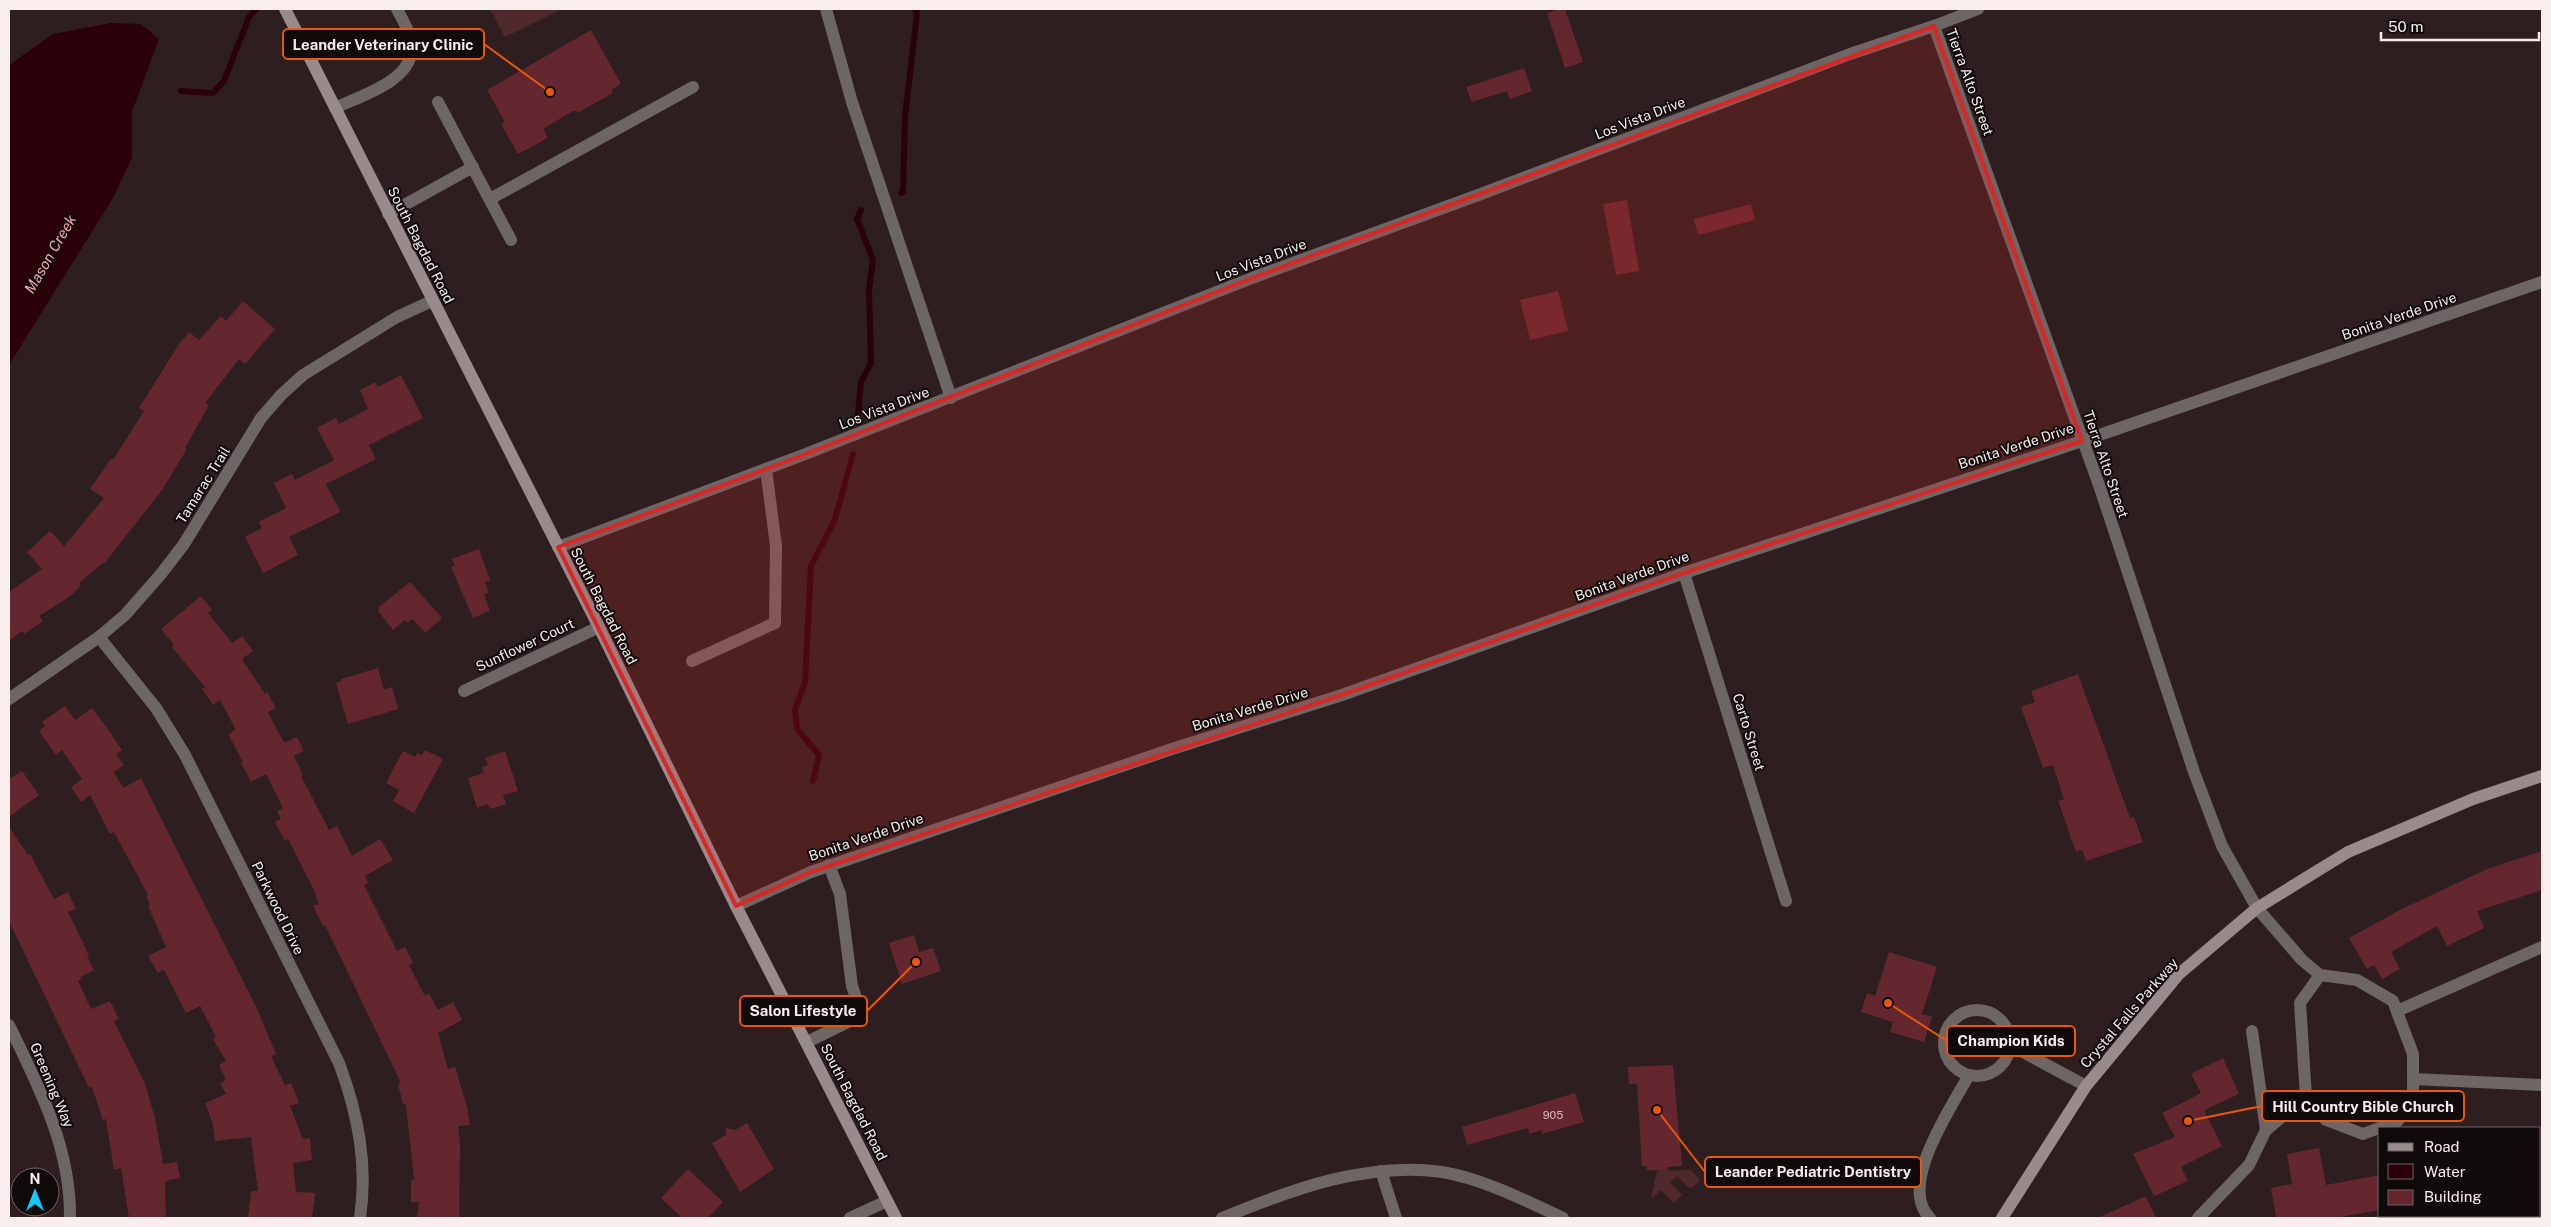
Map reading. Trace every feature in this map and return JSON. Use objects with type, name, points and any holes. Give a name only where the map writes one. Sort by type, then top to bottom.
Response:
[{"type":"main road","name":"South Bagdad Road","points":[[284,9],[599,627],[736,906],[896,1218]]},
{"type":"main road","name":"Crystal Falls Parkway","points":[[2002,1218],[2086,1086],[2179,974],[2257,908],[2348,852],[2473,799],[2542,776]]},
{"type":"street","points":[[335,108],[393,80],[406,67],[412,50],[411,42],[397,9]]},
{"type":"street","points":[[826,9],[852,102],[951,398]]},
{"type":"street","name":"Los Vista Drive","points":[[558,547],[951,398],[1252,278],[1482,194],[1850,54],[1978,9]]},
{"type":"street","name":"Tierra Alto Street","points":[[1934,26],[2082,441],[2222,846],[2257,908],[2302,960],[2320,975]]},
{"type":"street","points":[[490,200],[693,87]]},
{"type":"street","points":[[438,102],[512,240]]},
{"type":"street","points":[[388,214],[473,167]]},
{"type":"street","name":"Bonita Verde Drive","points":[[736,906],[830,865],[1172,749],[1342,695],[1684,572],[2082,441],[2542,282]]},
{"type":"street","name":"Tamarac Trail","points":[[9,700],[99,637],[125,615],[162,574],[184,544],[261,418],[281,395],[303,375],[397,318],[432,301]]},
{"type":"street","points":[[692,661],[774,623],[776,546],[766,469]]},
{"type":"street","name":"Carto Street","points":[[1684,572],[1786,901]]},
{"type":"street","name":"Sunflower Court","points":[[464,691],[599,627]]},
{"type":"street","name":"Parkwood Drive","points":[[99,637],[156,708],[185,755],[339,1063],[348,1087],[361,1137],[363,1163],[360,1218]]},
{"type":"street","points":[[806,1042],[862,1015],[852,986],[840,894],[830,865]]},
{"type":"street","points":[[2397,1011],[2542,947]]},
{"type":"street","points":[[2378,1128],[2363,1134],[2326,1120],[2306,1097],[2300,1003],[2320,975],[2357,980],[2393,1001],[2413,1054],[2413,1094],[2398,1121],[2382,1127]]},
{"type":"street","points":[[1977,1010],[1993,1014],[2005,1024],[2010,1045],[2008,1056],[2002,1065],[1993,1072],[1982,1076],[1969,1075],[1952,1065],[1946,1056],[1945,1034],[1949,1024],[1966,1011],[1977,1010]]},
{"type":"street","name":"Greening Way","points":[[9,1026],[49,1110],[59,1140],[69,1193],[70,1218]]},
{"type":"street","points":[[2252,1031],[2266,1130]]},
{"type":"street","points":[[2010,1045],[2086,1086]]},
{"type":"street","points":[[1930,1218],[1924,1212],[1920,1200],[1920,1175],[1931,1147],[1969,1075]]},
{"type":"street","points":[[2413,1079],[2542,1085]]},
{"type":"street","points":[[2198,1218],[2249,1165],[2266,1130],[2306,1097]]},
{"type":"street","points":[[1381,1171],[1396,1218]]},
{"type":"street","points":[[1222,1218],[1286,1192],[1381,1171],[1442,1172],[1498,1188],[1562,1218]]},
{"type":"street","points":[[850,1218],[887,1201]]},
{"type":"highlighted area","points":[[1934,26],[2082,441],[1684,573],[1342,695],[811,872],[736,906],[558,547],[803,455],[1252,278]]},
{"type":"shaded area","points":[[490,9],[562,9],[505,37]]},
{"type":"shaded area","points":[[1691,1170],[1700,1180],[1692,1188],[1688,1187],[1677,1176],[1670,1182],[1682,1195],[1674,1203],[1661,1190],[1651,1199],[1657,1171]]},
{"type":"water","points":[[111,23],[141,24],[159,39],[132,112],[132,158],[113,198],[9,365],[9,65],[53,34]]},
{"type":"building","points":[[1565,9],[1583,62],[1565,68],[1547,13]]},
{"type":"building","points":[[591,30],[621,84],[611,90],[613,93],[579,112],[573,111],[543,129],[548,138],[518,154],[501,124],[505,122],[487,90]]},
{"type":"building","points":[[1524,68],[1532,91],[1510,99],[1507,91],[1472,102],[1466,87]]},
{"type":"building","points":[[1627,200],[1639,271],[1616,275],[1603,204]]},
{"type":"building","points":[[1751,204],[1755,220],[1698,235],[1694,219]]},
{"type":"building","points":[[1558,291],[1568,331],[1530,340],[1520,300]]},
{"type":"building","points":[[243,301],[275,329],[245,364],[239,359],[205,403],[209,405],[185,448],[187,449],[162,490],[104,564],[79,583],[81,586],[69,597],[39,616],[43,621],[24,634],[22,631],[9,641],[9,592],[42,569],[27,552],[50,531],[64,546],[104,498],[90,489],[111,459],[113,460],[144,411],[139,408],[179,344],[189,332],[199,340],[221,316],[226,321]]},
{"type":"building","points":[[401,375],[423,418],[369,445],[376,459],[326,484],[340,511],[289,537],[298,555],[263,573],[245,537],[262,528],[259,522],[286,508],[274,483],[292,474],[295,480],[334,460],[317,428],[336,418],[339,424],[368,409],[360,390],[375,382],[378,387]]},
{"type":"building","points":[[479,549],[490,580],[485,582],[489,593],[484,594],[490,611],[473,618],[451,567],[455,566],[452,559]]},
{"type":"building","points":[[410,582],[442,618],[425,633],[413,619],[407,623],[405,620],[393,630],[378,611],[379,607]]},
{"type":"building","points":[[201,596],[212,610],[208,613],[232,643],[242,636],[253,651],[242,659],[265,694],[267,692],[276,708],[268,712],[283,741],[286,742],[297,737],[304,751],[294,756],[303,775],[301,776],[329,830],[337,826],[352,856],[380,839],[393,860],[365,876],[368,883],[364,885],[397,951],[405,947],[413,963],[409,965],[425,996],[429,993],[438,1010],[453,1002],[462,1020],[438,1033],[448,1069],[455,1067],[467,1107],[470,1125],[458,1126],[460,1145],[459,1218],[417,1218],[419,1202],[411,1202],[411,1180],[414,1180],[406,1104],[403,1104],[398,1084],[401,1083],[325,925],[323,926],[313,906],[319,904],[313,888],[288,839],[285,841],[275,822],[281,819],[277,811],[283,808],[266,774],[251,782],[228,734],[236,730],[220,700],[213,705],[202,689],[205,687],[172,647],[174,645],[161,629]]},
{"type":"building","points":[[378,668],[384,690],[392,687],[398,709],[348,724],[336,683],[341,681],[341,679]]},
{"type":"building","points":[[2078,674],[2130,818],[2134,817],[2143,842],[2086,861],[2082,850],[2076,852],[2058,801],[2064,799],[2053,765],[2043,768],[2021,707],[2035,702],[2031,691]]},
{"type":"building","points":[[65,706],[75,720],[92,708],[110,732],[122,750],[116,754],[124,765],[114,772],[123,788],[141,778],[258,1011],[276,1054],[271,1056],[285,1085],[291,1083],[299,1103],[290,1106],[303,1139],[310,1138],[312,1160],[293,1163],[296,1192],[315,1193],[312,1217],[248,1218],[251,1191],[258,1191],[251,1137],[215,1141],[213,1124],[205,1103],[226,1094],[220,1083],[226,1080],[219,1065],[226,1061],[213,1039],[216,1037],[200,1006],[186,1013],[164,970],[158,973],[148,956],[166,947],[148,906],[150,905],[146,896],[148,895],[114,832],[110,834],[90,795],[81,802],[71,787],[82,779],[62,750],[56,755],[39,731],[45,726],[42,722]]},
{"type":"building","points":[[425,750],[443,759],[414,813],[393,801],[399,790],[386,783],[403,751],[415,757],[417,753],[422,755]]},
{"type":"building","points":[[505,751],[518,791],[503,795],[506,804],[490,809],[488,804],[477,808],[468,778],[484,773],[482,767],[488,765],[485,758]]},
{"type":"building","points":[[22,771],[39,795],[9,817],[9,779]]},
{"type":"building","points":[[9,827],[28,855],[30,854],[54,899],[68,892],[76,909],[68,912],[89,955],[87,956],[94,970],[80,977],[81,979],[78,981],[91,1009],[110,1001],[119,1019],[114,1021],[145,1084],[155,1118],[163,1164],[177,1162],[180,1178],[165,1181],[166,1218],[129,1218],[121,1168],[114,1170],[106,1119],[103,1120],[92,1087],[89,1088],[9,921]]},
{"type":"building","points":[[2542,851],[2542,890],[2477,911],[2484,928],[2447,946],[2437,926],[2391,952],[2400,969],[2382,979],[2374,965],[2367,969],[2349,938],[2402,909],[2487,869]]},
{"type":"building","points":[[914,935],[919,952],[933,948],[941,971],[902,984],[889,943]]},
{"type":"building","points":[[1889,952],[1937,967],[1922,1014],[1932,1017],[1924,1042],[1890,1032],[1893,1022],[1861,1012],[1867,993],[1875,996]]},
{"type":"building","points":[[2223,1058],[2239,1094],[2204,1110],[2222,1146],[2181,1167],[2188,1181],[2154,1196],[2133,1154],[2175,1137],[2162,1113],[2201,1093],[2191,1074]]},
{"type":"building","points":[[1673,1065],[1682,1166],[1667,1167],[1668,1171],[1647,1170],[1647,1166],[1642,1166],[1637,1084],[1629,1084],[1628,1067]]},
{"type":"building","points":[[1575,1093],[1584,1122],[1542,1134],[1542,1130],[1529,1134],[1528,1128],[1467,1145],[1462,1127]]},
{"type":"building","points":[[747,1123],[774,1169],[740,1192],[712,1143],[726,1135],[726,1128],[735,1130]]},
{"type":"building","points":[[2319,1148],[2326,1185],[2378,1175],[2378,1210],[2335,1218],[2276,1218],[2271,1188],[2292,1184],[2287,1154]]},
{"type":"building","points":[[688,1169],[723,1202],[708,1218],[682,1218],[661,1198]]},
{"type":"building","points":[[2146,1196],[2156,1218],[2098,1218]]},
{"type":"waterway","name":"Mason Creek","points":[[181,91],[213,93],[224,81],[249,17],[256,9]]},
{"type":"waterway","points":[[901,193],[903,192],[905,116],[917,14],[915,9]]},
{"type":"waterway","points":[[858,413],[861,382],[871,363],[869,290],[873,260],[857,219],[861,210]]},
{"type":"waterway","points":[[813,781],[819,755],[797,729],[795,710],[805,682],[811,566],[835,519],[853,454]]},
{"type":"place","name":"Leander Veterinary Clinic","points":[[550,92]]},
{"type":"place","name":"Salon Lifestyle","points":[[916,962]]},
{"type":"place","name":"Champion Kids","points":[[1888,1003]]},
{"type":"place","name":"Leander Pediatric Dentistry","points":[[1657,1110]]},
{"type":"place","name":"Hill Country Bible Church","points":[[2188,1121]]}]
